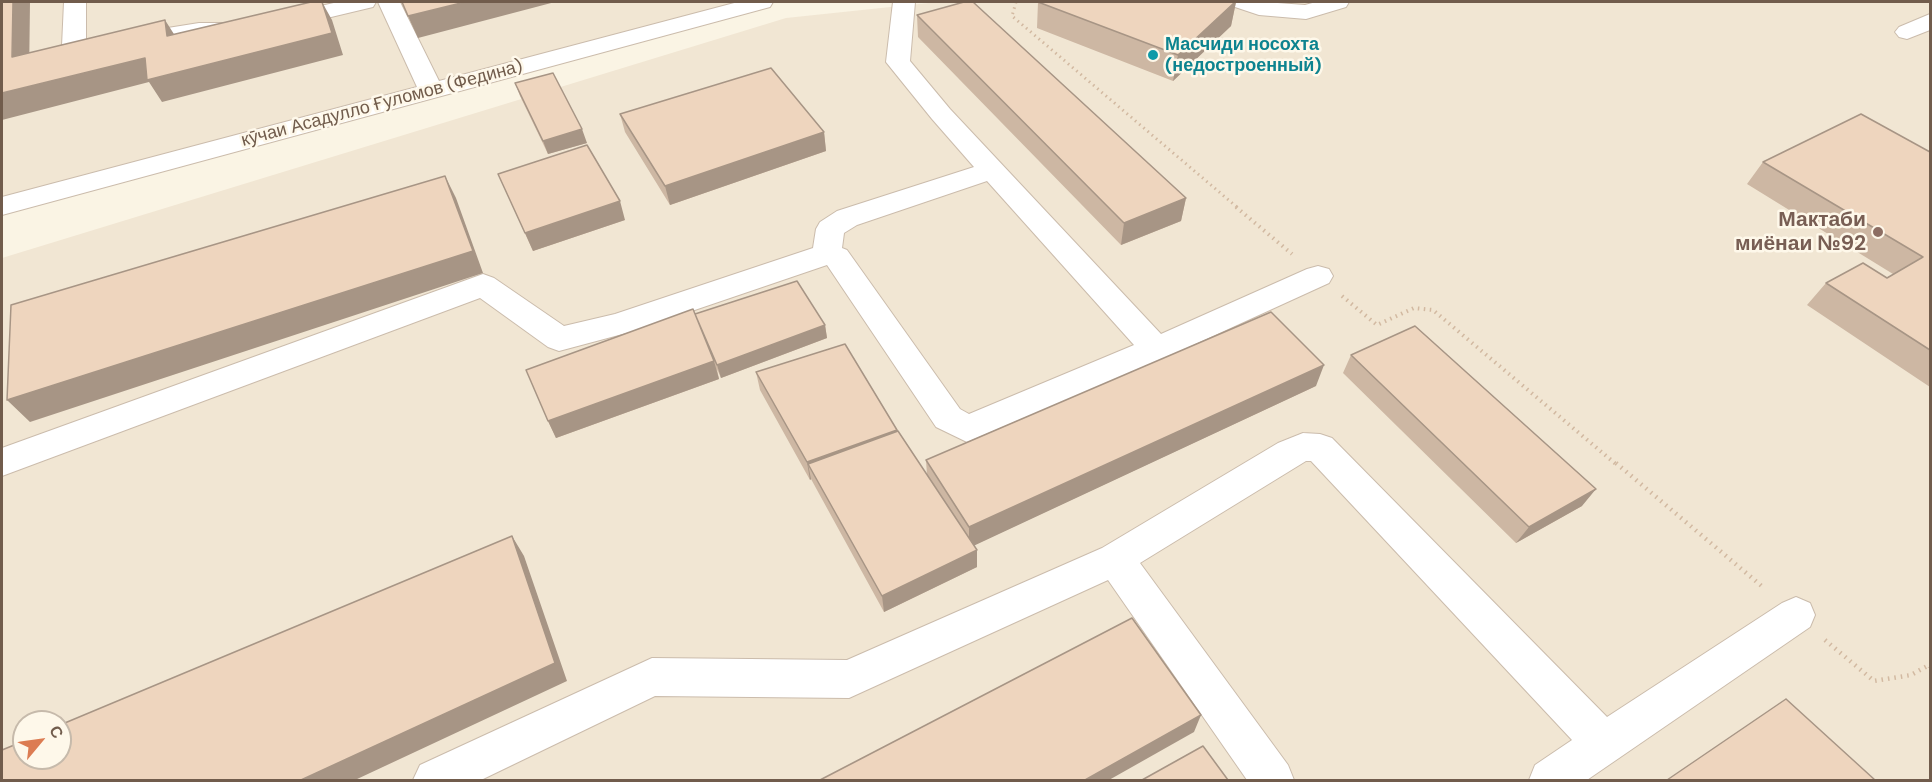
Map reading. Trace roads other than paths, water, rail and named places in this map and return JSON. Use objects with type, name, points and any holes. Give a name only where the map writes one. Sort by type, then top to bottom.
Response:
[{"type":"street","points":[[75,2],[74,46],[78,50],[199,30],[257,27],[365,2]]},
{"type":"street","points":[[389,2],[431,90]]},
{"type":"street","name":"кӯчаи Асадулло Ғуломов (Федина)","points":[[2,206],[762,2]]},
{"type":"street","points":[[904,2],[897,62],[940,114],[1156,350]]},
{"type":"street","points":[[1243,2],[1259,8],[1306,12],[1338,2]]},
{"type":"street","points":[[1907,32],[1930,21]]},
{"type":"street","points":[[827,254],[830,229],[847,218],[992,170]]},
{"type":"street","points":[[2,462],[483,285],[559,339],[619,324],[827,254],[837,258],[948,418],[967,429],[1156,350],[1318,276]]},
{"type":"street","points":[[435,780],[652,677],[849,679],[1115,559],[1303,447],[1320,448],[1604,744]]},
{"type":"street","points":[[1115,559],[1273,780]]},
{"type":"street","points":[[1550,780],[1796,615]]},
{"type":"place","name":"Масчиди носохта (недостроенный)","points":[[1153,55]]},
{"type":"place","name":"Мактаби миёнаи №92","points":[[1878,232]]}]
